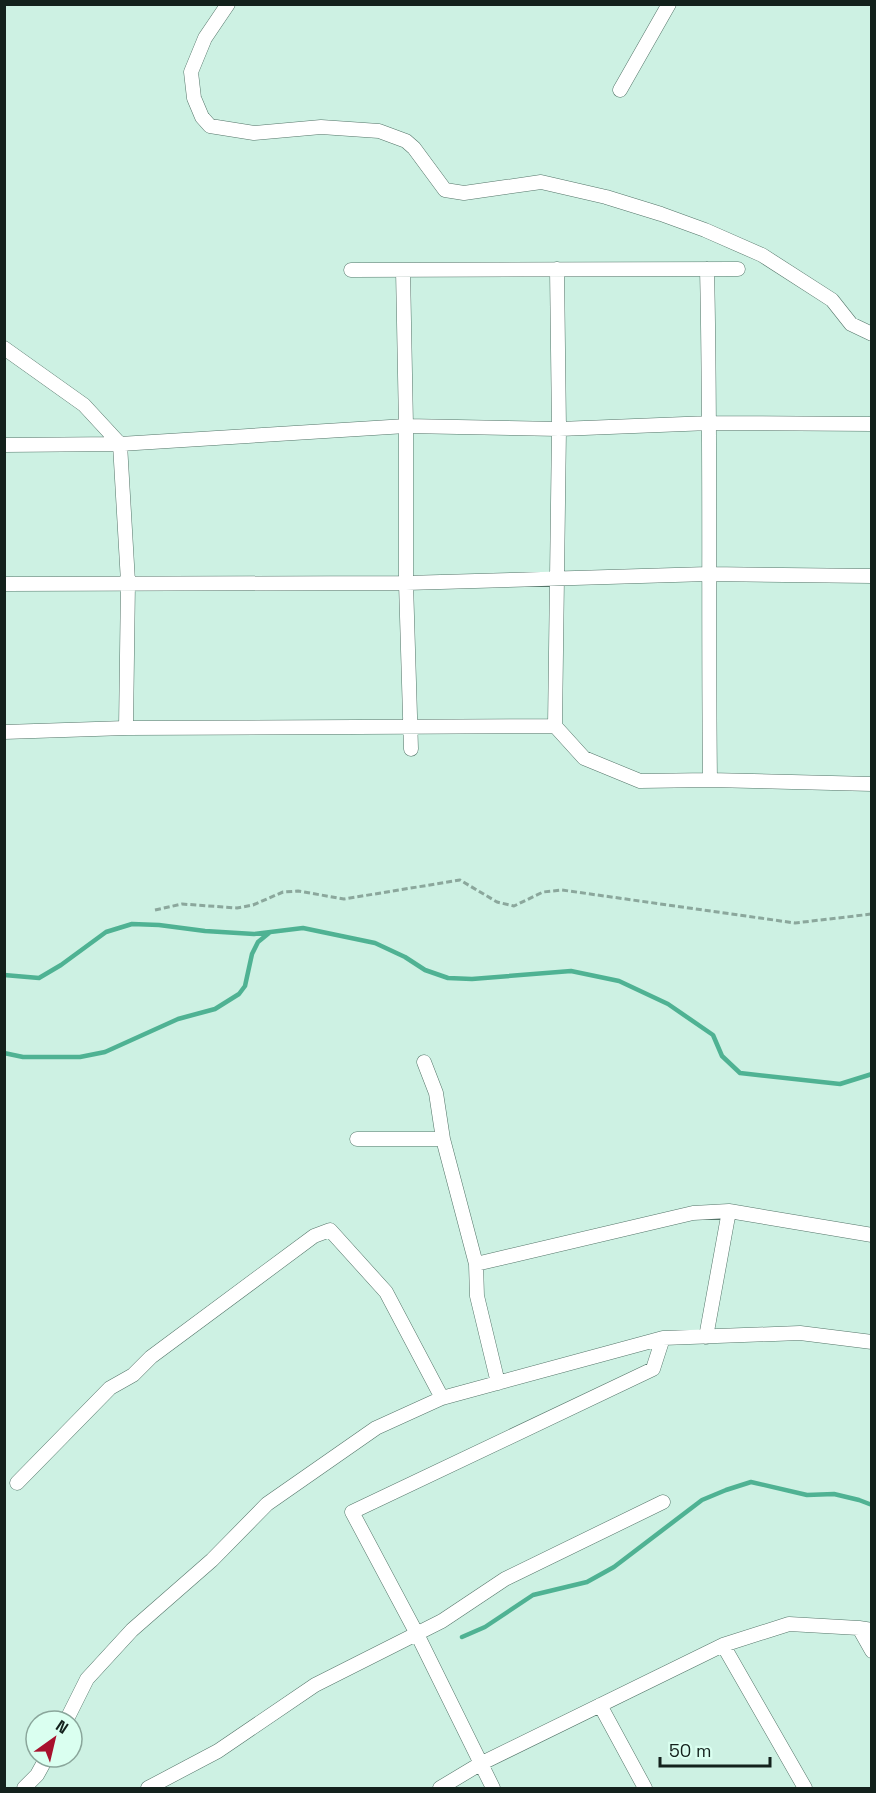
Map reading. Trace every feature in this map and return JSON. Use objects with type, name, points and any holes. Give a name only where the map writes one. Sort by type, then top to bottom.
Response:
[{"type":"street","points":[[228,4],[205,38],[191,72],[194,98],[202,117],[210,126],[254,133],[321,127],[378,131],[406,141],[414,148],[445,190],[464,193],[541,182],[606,196],[705,230],[762,255],[832,300],[851,324],[872,334]]},
{"type":"street","points":[[620,90],[669,4]]},
{"type":"street","points":[[556,269],[559,429],[555,726],[584,758],[640,781],[710,780],[872,784]]},
{"type":"street","points":[[707,269],[710,423],[708,574],[710,780]]},
{"type":"street","points":[[351,270],[738,269]]},
{"type":"street","points":[[403,270],[406,583],[411,749]]},
{"type":"street","points":[[4,348],[84,405],[120,444],[128,582],[126,728]]},
{"type":"street","points":[[4,445],[120,444],[406,426],[559,429],[710,423],[872,424]]},
{"type":"street","points":[[4,584],[406,583],[708,574],[872,576]]},
{"type":"street","points":[[4,732],[126,728],[555,726]]},
{"type":"street","points":[[424,1062],[436,1093],[443,1139],[476,1264],[477,1296],[498,1383]]},
{"type":"street","points":[[357,1139],[443,1139]]},
{"type":"street","points":[[476,1264],[693,1213],[729,1210],[872,1235]]},
{"type":"street","points":[[706,1336],[729,1210]]},
{"type":"street","points":[[17,1483],[110,1388],[133,1375],[151,1357],[314,1236],[330,1230],[386,1292],[442,1398]]},
{"type":"street","points":[[72,1709],[87,1678],[132,1630],[212,1560],[267,1504],[376,1428],[442,1398],[663,1338],[800,1333],[872,1342]]},
{"type":"street","points":[[493,1788],[417,1634],[352,1512],[653,1369],[663,1338]]},
{"type":"street","points":[[148,1788],[218,1751],[315,1684],[442,1621],[505,1579],[663,1502]]},
{"type":"street","points":[[440,1788],[480,1764],[723,1645],[789,1624],[865,1629],[872,1651]]},
{"type":"street","points":[[723,1645],[805,1788]]},
{"type":"street","points":[[600,1704],[645,1788]]},
{"type":"street","points":[[24,1788],[40,1769]]},
{"type":"street","points":[[36,1775],[42,1788]]},
{"type":"path","points":[[155,910],[182,904],[237,908],[254,905],[283,891],[298,891],[344,899],[460,880],[497,902],[514,906],[543,892],[562,890],[795,923],[872,914]]},
{"type":"waterway","points":[[4,975],[39,978],[106,932],[132,924],[254,934],[303,928],[375,943],[405,957],[425,970],[448,978],[472,979],[571,971],[619,981],[668,1004],[713,1035],[722,1056],[740,1073],[840,1084],[872,1074]]},
{"type":"waterway","points":[[4,1053],[23,1057],[80,1057],[105,1052],[178,1019],[215,1009],[239,994],[245,986],[252,954],[258,942],[269,933]]},
{"type":"waterway","points":[[462,1637],[485,1627],[533,1595],[587,1582],[614,1567],[702,1500],[726,1490],[751,1482],[807,1495],[834,1494],[872,1505]]}]
